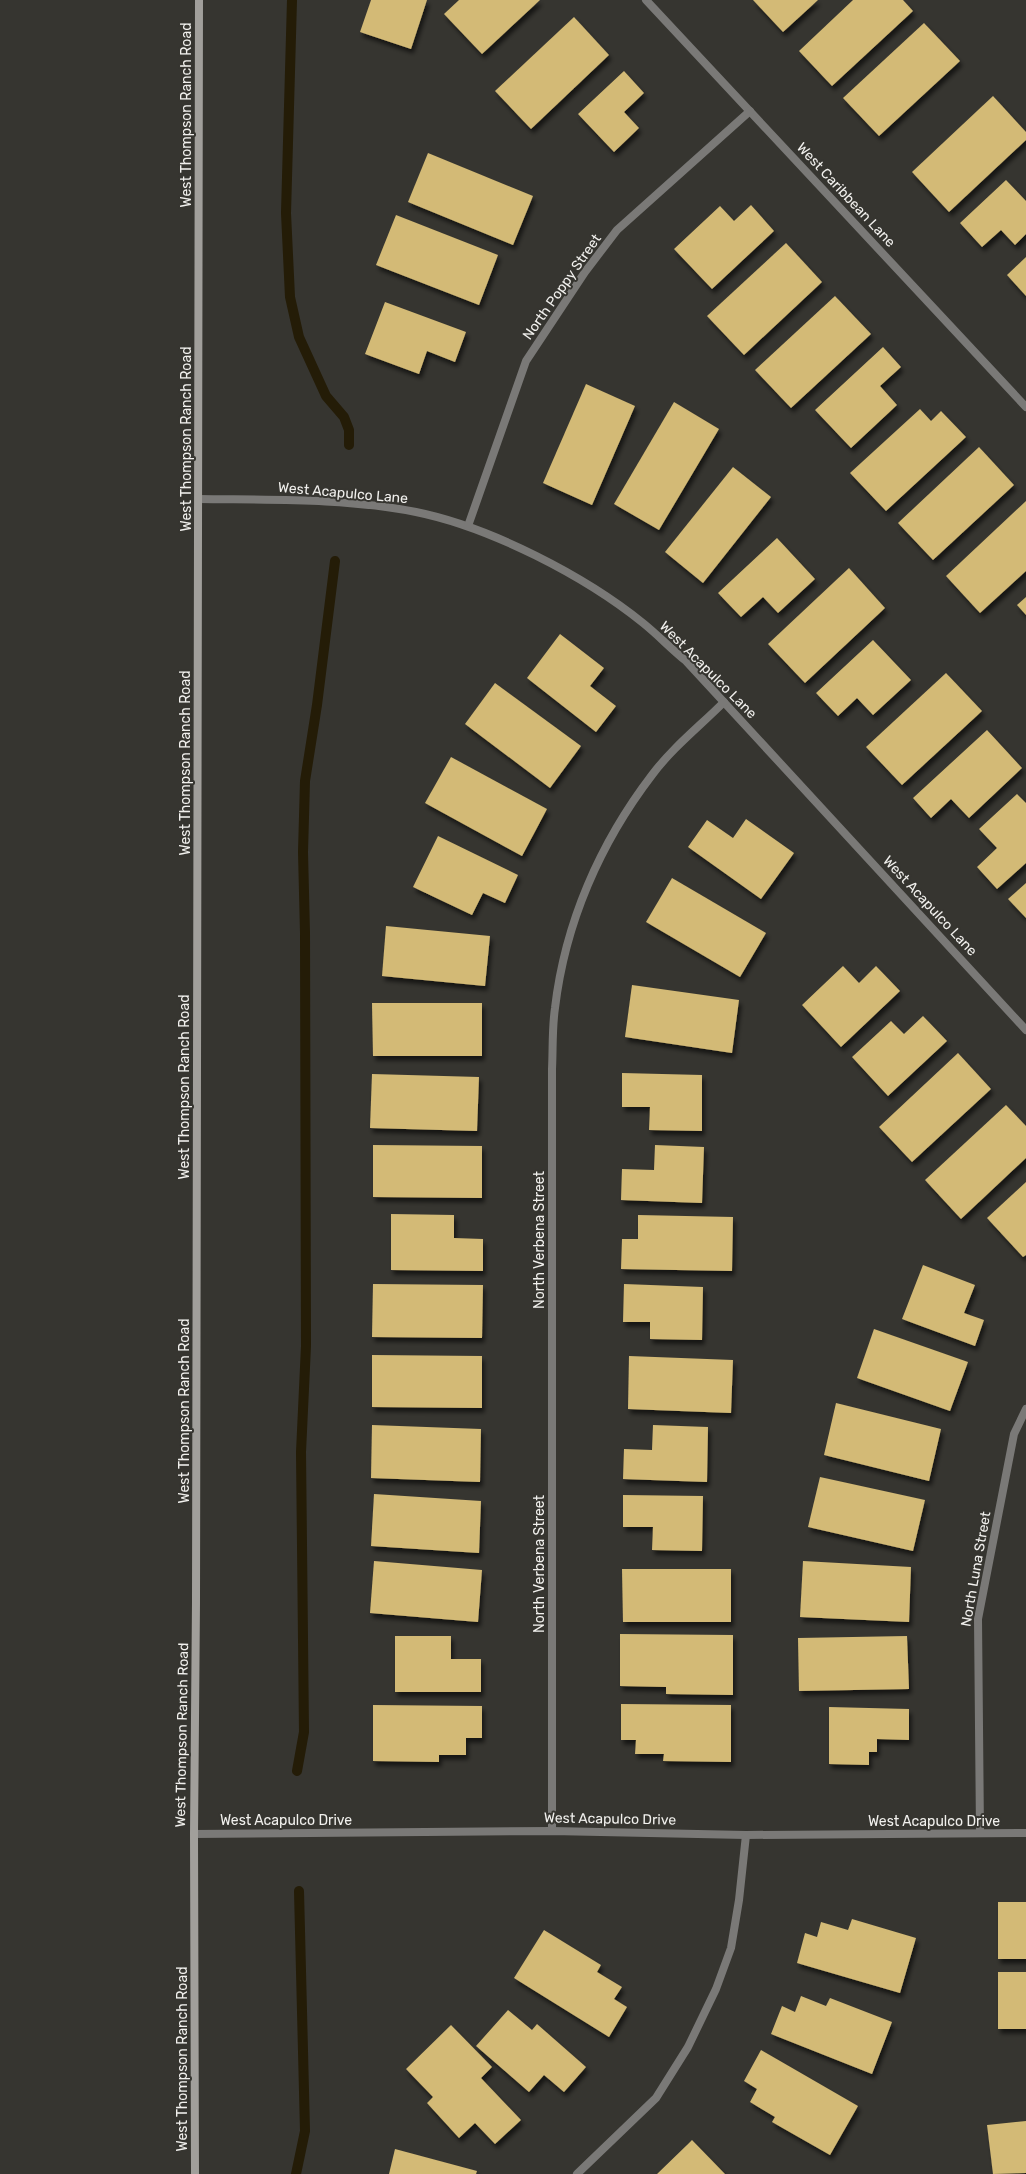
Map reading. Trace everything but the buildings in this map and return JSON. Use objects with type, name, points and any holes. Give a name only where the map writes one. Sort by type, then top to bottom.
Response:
[{"type":"main road","name":"West Thompson Ranch Road","points":[[196,2174],[194,1834],[196,1602],[199,0]]},
{"type":"street","name":"West Caribbean Lane","points":[[646,0],[1026,407]]},
{"type":"street","name":"North Poppy Street","points":[[468,526],[526,361],[585,272],[617,230],[750,111]]},
{"type":"street","name":"West Acapulco Lane","points":[[199,499],[281,500],[377,506],[417,512],[468,526],[551,563],[597,591],[642,623],[686,662],[1026,1030]]},
{"type":"street","name":"North Verbena Street","points":[[552,1831],[552,1069],[554,1008],[562,965],[573,924],[593,870],[613,832],[652,774],[724,702]]},
{"type":"street","name":"North Luna Street","points":[[980,1833],[978,1619],[1014,1434],[1026,1409]]},
{"type":"street","name":"West Acapulco Drive","points":[[194,1834],[552,1831],[746,1835],[1026,1833]]},
{"type":"street","points":[[577,2174],[656,2098],[688,2047],[716,1989],[730,1948],[739,1900],[746,1835]]},
{"type":"waterway","points":[[292,0],[286,213],[290,297],[299,337],[326,396],[344,417],[349,430],[349,445]]},
{"type":"waterway","points":[[297,1771],[304,1732],[301,1452],[306,1346],[305,933],[303,852],[305,781],[317,705],[335,561]]},
{"type":"waterway","points":[[296,2174],[305,2131],[299,1891]]}]
